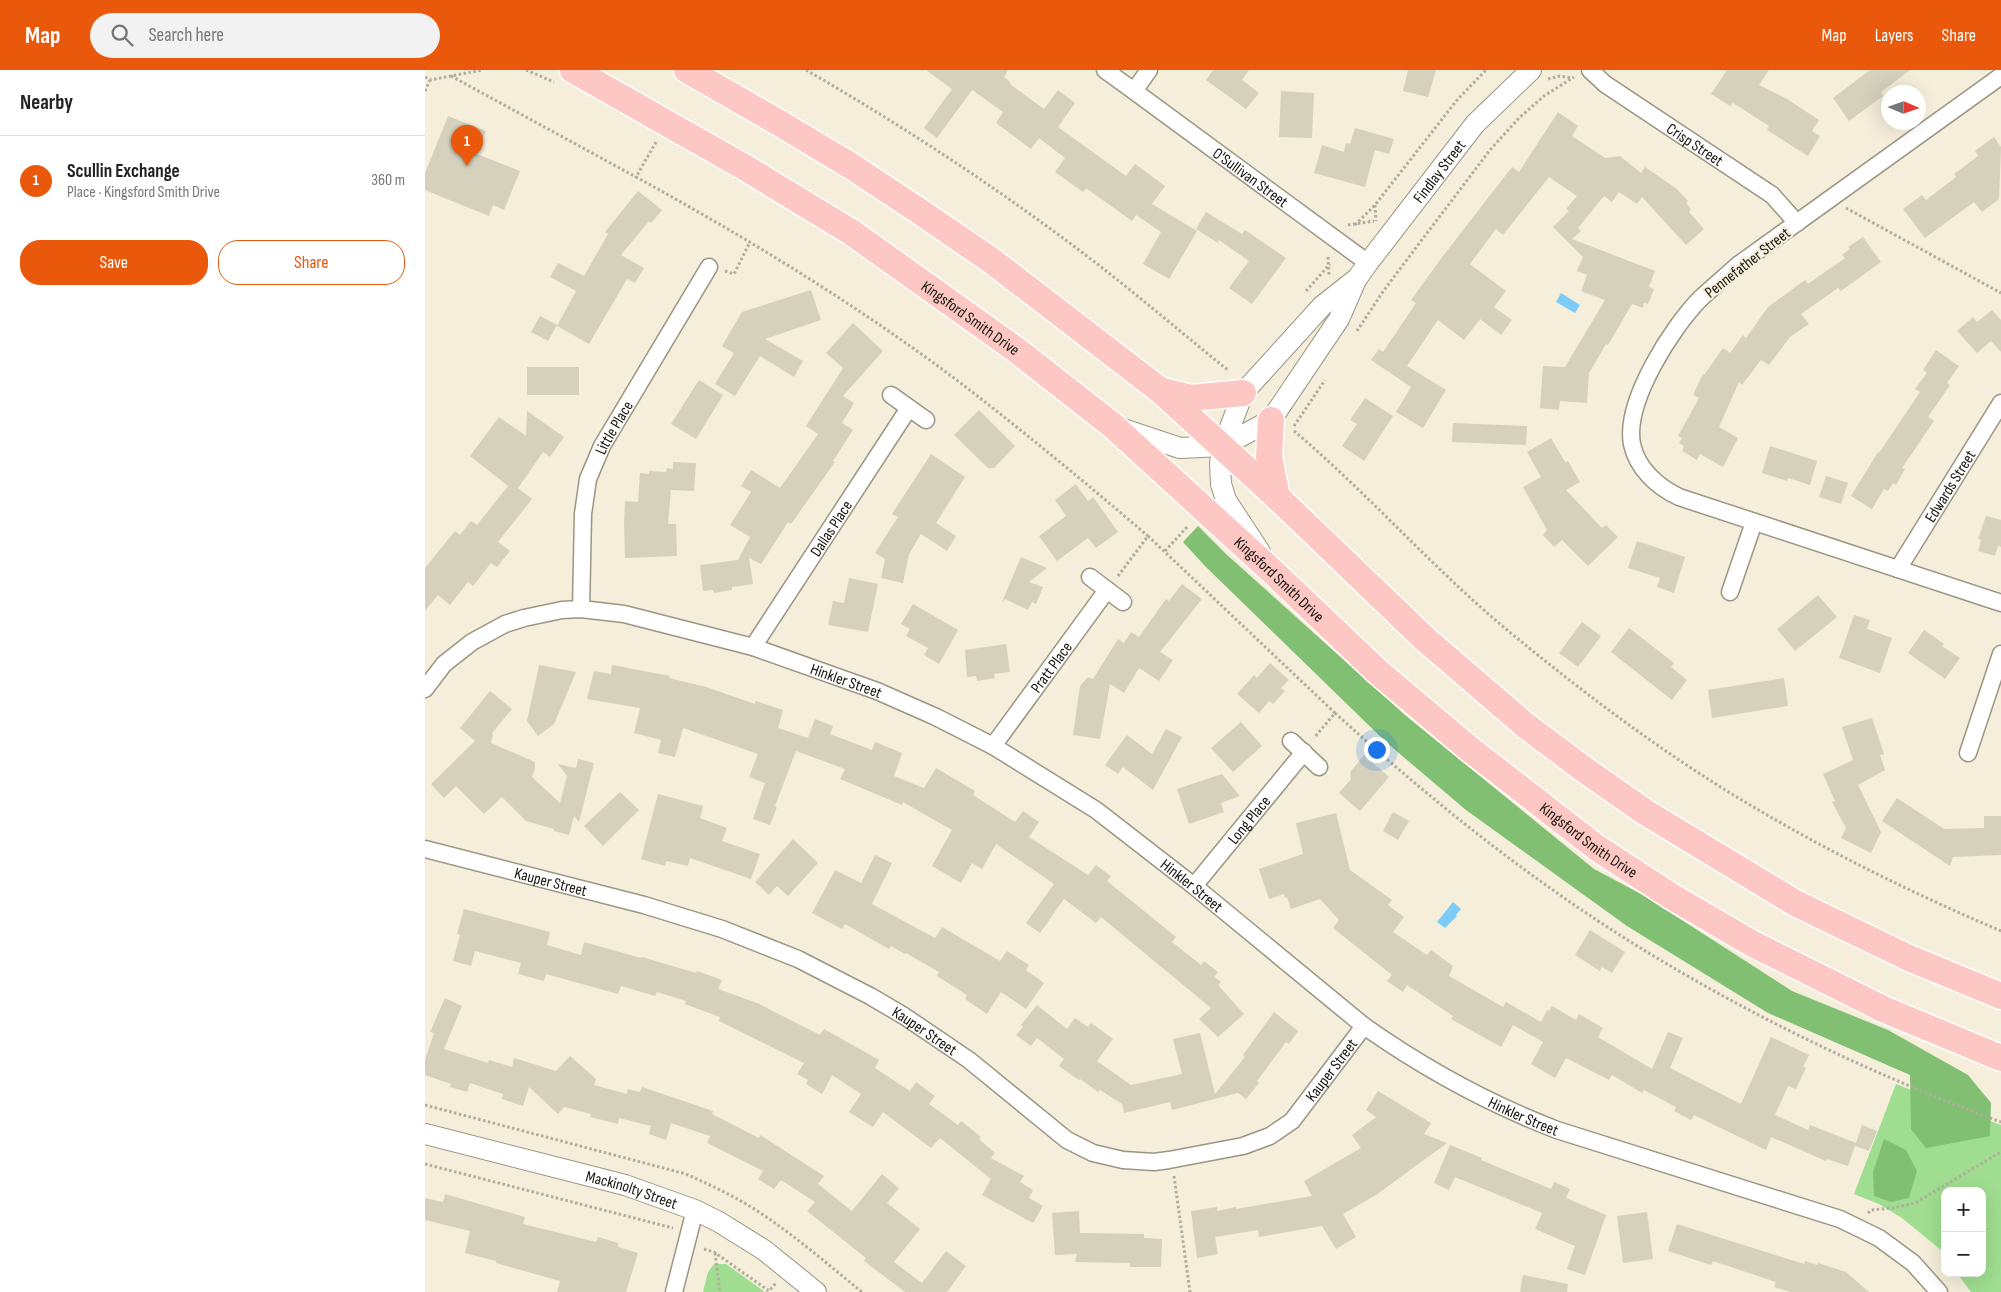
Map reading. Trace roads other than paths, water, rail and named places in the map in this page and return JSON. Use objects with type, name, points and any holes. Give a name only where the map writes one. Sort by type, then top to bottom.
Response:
[{"type":"main road","name":"Kingsford Smith Drive","points":[[573,70],[744,167],[851,232],[1015,349],[1111,424],[1379,672],[1467,747],[1597,848],[1674,898],[1753,944],[1883,1009],[2001,1058]]},
{"type":"main road","points":[[687,70],[789,128],[919,211],[999,266],[1161,391],[1223,446],[1425,639],[1519,719],[1585,770],[1645,812],[1797,904],[1909,958],[2001,996]]},
{"type":"main road","points":[[1161,391],[1191,398],[1238,384]]},
{"type":"main road","points":[[1277,497],[1269,457],[1281,424]]},
{"type":"street","name":"O'Sullivan Street","points":[[1105,70],[1368,263]]},
{"type":"street","points":[[1134,91],[1149,70]]},
{"type":"street","name":"Crisp Street","points":[[1590,70],[1605,84],[1772,195],[1797,223]]},
{"type":"street","name":"Findlay Street","points":[[1111,424],[1179,448],[1223,446],[1281,424],[1339,319],[1356,280],[1368,263],[1475,124],[1537,76]]},
{"type":"street","name":"Pennefather Street","points":[[2001,76],[1738,265],[1700,299],[1669,338],[1646,380],[1632,421],[1632,443],[1635,454],[1648,475],[1679,497],[2001,603]]},
{"type":"street","name":"Little Place","points":[[581,609],[583,514],[588,479],[602,446],[709,267]]},
{"type":"street","name":"Findlay Street","points":[[1274,573],[1226,500],[1221,484],[1220,463],[1238,384],[1322,306],[1356,280]]},
{"type":"street","points":[[891,395],[926,420]]},
{"type":"street","name":"Edwards Street","points":[[1898,569],[2001,403]]},
{"type":"street","name":"Dallas Place","points":[[753,648],[909,408]]},
{"type":"street","points":[[1730,592],[1754,522]]},
{"type":"street","points":[[1090,577],[1123,602]]},
{"type":"street","name":"Pratt Place","points":[[993,746],[1107,590]]},
{"type":"street","name":"Hinkler Street","points":[[425,689],[444,664],[472,642],[505,624],[562,610],[581,609],[624,614],[753,648],[877,691],[936,717],[993,746],[1096,810],[1194,886],[1365,1026],[1455,1084],[1522,1117],[1557,1130],[1840,1219],[1879,1238],[1913,1263],[1939,1292]]},
{"type":"street","points":[[1968,753],[2001,654]]},
{"type":"street","points":[[1291,741],[1319,767]]},
{"type":"street","name":"Long Place","points":[[1194,886],[1303,752]]},
{"type":"street","name":"Kauper Street","points":[[425,849],[644,905],[722,929],[798,959],[904,1016],[969,1060],[1067,1140],[1093,1153],[1123,1160],[1154,1162],[1243,1146],[1270,1136],[1292,1121],[1365,1026]]},
{"type":"street","name":"Mackinolty Street","points":[[425,1134],[625,1185],[695,1210],[719,1222],[764,1250],[816,1292]]},
{"type":"street","points":[[674,1292],[695,1210]]},
{"type":"water","points":[[1561,293],[1580,305],[1575,313],[1556,302]]},
{"type":"water","points":[[1453,902],[1461,909],[1445,928],[1437,922]]},
{"type":"place","name":"Scullin Exchange","points":[[467,166]]}]
